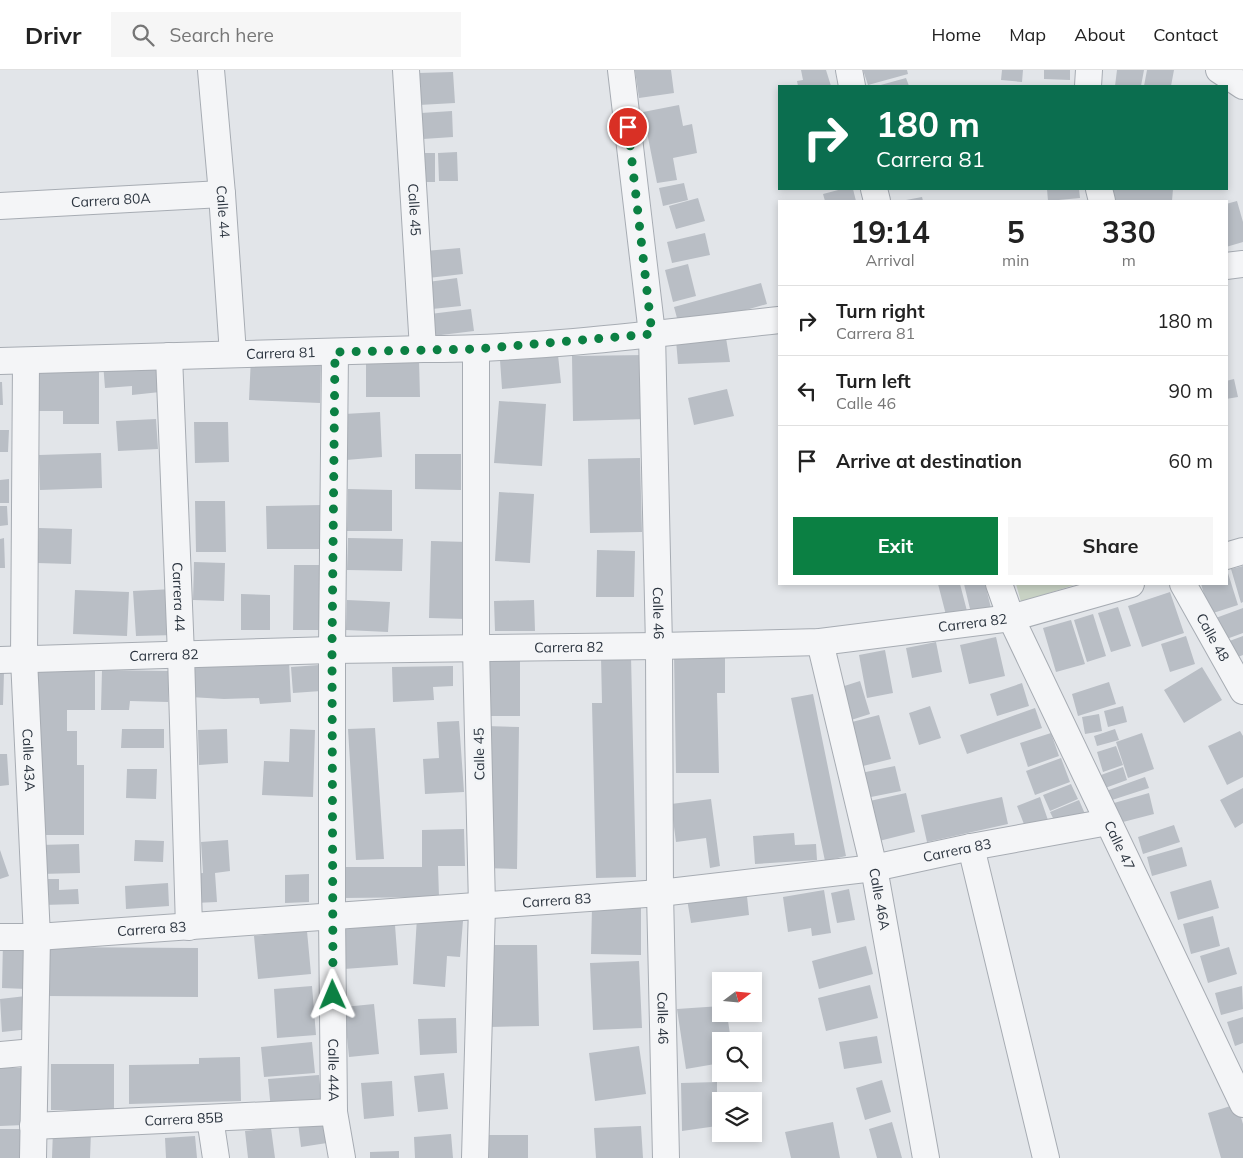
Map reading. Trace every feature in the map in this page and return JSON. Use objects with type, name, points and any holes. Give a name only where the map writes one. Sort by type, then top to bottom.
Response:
[{"type":"street","name":"Calle 44","points":[[211,70],[234,354]]},
{"type":"street","name":"Calle 45","points":[[406,70],[423,349]]},
{"type":"street","name":"Calle 46","points":[[621,70],[652,334],[659,646],[660,892],[666,1158]]},
{"type":"street","points":[[849,70],[852,85]]},
{"type":"street","points":[[1088,85],[1089,70]]},
{"type":"street","points":[[1219,70],[1243,86]]},
{"type":"street","name":"Carrera 80A","points":[[0,206],[222,194]]},
{"type":"street","points":[[1228,266],[1243,264]]},
{"type":"street","name":"Carrera 81","points":[[0,361],[476,349],[652,334],[778,320]]},
{"type":"street","name":"Calle 45","points":[[475,1158],[482,906],[476,648],[476,349]]},
{"type":"street","name":"Calle 44A","points":[[335,352],[332,916],[334,1112],[342,1158]]},
{"type":"street","name":"Carrera 44","points":[[169,356],[181,655],[189,926]]},
{"type":"street","name":"Calle 43A","points":[[26,360],[12,659],[37,938],[33,1158]]},
{"type":"street","points":[[1228,555],[1243,551]]},
{"type":"street","name":"Calle 47","points":[[999,585],[1012,618],[1243,1104]]},
{"type":"street","name":"Carrera 82","points":[[12,659],[332,650],[820,642],[1012,618],[1128,585]]},
{"type":"street","name":"Calle 48","points":[[1184,585],[1243,691]]},
{"type":"street","name":"Calle 46A","points":[[820,642],[874,868],[926,1158]]},
{"type":"street","name":"Carrera 83","points":[[0,937],[37,938],[660,892],[874,868],[971,847],[1108,822]]},
{"type":"street","points":[[971,847],[1046,1158]]},
{"type":"street","points":[[0,1055],[34,1052]]},
{"type":"street","name":"Carrera 85B","points":[[33,1126],[334,1112]]},
{"type":"street","points":[[210,1118],[216,1158]]},
{"type":"green space","points":[[1016,585],[1074,585],[1021,602]]},
{"type":"building","points":[[635,70],[671,70],[674,93],[639,98]]},
{"type":"building","points":[[801,70],[826,70],[831,85],[798,85],[797,81],[803,80]]},
{"type":"building","points":[[863,70],[907,70],[908,74],[868,85]]},
{"type":"building","points":[[1002,70],[1023,70],[1022,82],[1001,80]]},
{"type":"building","points":[[1044,70],[1070,70],[1070,80],[1044,79]]},
{"type":"building","points":[[1117,70],[1144,70],[1141,85],[1115,85]]},
{"type":"building","points":[[1147,70],[1174,70],[1171,85],[1144,85]]},
{"type":"building","points":[[453,72],[455,103],[419,105],[418,73]]},
{"type":"building","points":[[906,78],[909,85],[881,85]]},
{"type":"building","points":[[679,105],[683,126],[692,124],[697,153],[673,158],[677,180],[657,183],[643,112]]},
{"type":"building","points":[[452,111],[453,137],[423,139],[421,113]]},
{"type":"building","points":[[457,152],[458,181],[439,181],[438,153]]},
{"type":"building","points":[[421,153],[435,153],[435,182],[422,182]]},
{"type":"building","points":[[684,183],[688,200],[663,206],[659,188]]},
{"type":"building","points":[[838,190],[853,190],[856,200],[825,200],[823,194]]},
{"type":"building","points":[[1047,190],[1079,190],[1080,198],[1048,200]]},
{"type":"building","points":[[1113,190],[1173,190],[1172,200],[1112,200]]},
{"type":"building","points":[[922,197],[923,200],[906,200]]},
{"type":"building","points":[[698,198],[705,221],[676,229],[669,206]]},
{"type":"building","points":[[1237,201],[1243,222],[1243,242],[1228,246],[1228,203]]},
{"type":"building","points":[[705,233],[710,255],[672,263],[667,242]]},
{"type":"building","points":[[460,248],[463,274],[428,278],[425,251]]},
{"type":"building","points":[[688,264],[696,296],[673,302],[665,270]]},
{"type":"building","points":[[457,278],[461,306],[432,309],[428,282]]},
{"type":"building","points":[[761,283],[767,304],[680,329],[674,307]]},
{"type":"building","points":[[471,309],[474,331],[433,336],[430,314]]},
{"type":"building","points":[[725,332],[730,362],[678,364],[676,340]]},
{"type":"building","points":[[558,355],[561,383],[502,389],[500,360]]},
{"type":"building","points":[[646,355],[647,419],[573,421],[572,356]]},
{"type":"building","points":[[251,357],[321,359],[320,403],[249,400]]},
{"type":"building","points":[[157,359],[160,392],[132,395],[132,386],[105,388],[103,363]]},
{"type":"building","points":[[366,360],[419,360],[420,397],[366,397]]},
{"type":"building","points":[[36,367],[99,367],[99,424],[63,424],[63,411],[36,411]]},
{"type":"building","points":[[1234,379],[1238,397],[1228,399],[1228,380]]},
{"type":"building","points":[[0,382],[2,382],[3,405],[0,405]]},
{"type":"building","points":[[727,389],[734,416],[694,425],[688,398]]},
{"type":"building","points":[[499,401],[546,404],[542,466],[494,463]]},
{"type":"building","points":[[380,412],[382,457],[346,460],[344,414]]},
{"type":"building","points":[[156,419],[158,449],[118,451],[116,421]]},
{"type":"building","points":[[194,422],[228,422],[229,462],[195,463]]},
{"type":"building","points":[[0,430],[9,430],[8,452],[0,452]]},
{"type":"building","points":[[101,453],[102,488],[40,490],[39,455]]},
{"type":"building","points":[[415,454],[461,454],[461,490],[415,489]]},
{"type":"building","points":[[640,458],[642,532],[590,533],[588,459]]},
{"type":"building","points":[[9,479],[9,503],[0,503],[0,480]]},
{"type":"building","points":[[348,489],[392,490],[392,531],[347,531]]},
{"type":"building","points":[[499,492],[534,494],[530,563],[495,561]]},
{"type":"building","points":[[195,501],[225,501],[226,552],[196,552]]},
{"type":"building","points":[[322,505],[322,549],[267,549],[266,506]]},
{"type":"building","points":[[0,506],[7,506],[8,525],[0,526]]},
{"type":"building","points":[[39,528],[72,529],[71,564],[37,563]]},
{"type":"building","points":[[4,538],[5,568],[0,568],[0,539]]},
{"type":"building","points":[[348,538],[403,539],[402,571],[347,570]]},
{"type":"building","points":[[431,541],[469,542],[467,619],[429,618]]},
{"type":"building","points":[[597,550],[635,551],[634,597],[596,597]]},
{"type":"building","points":[[194,562],[225,563],[224,601],[193,600]]},
{"type":"building","points":[[294,565],[325,565],[324,630],[293,630]]},
{"type":"building","points":[[1243,566],[1243,602],[1241,603],[1231,569]]},
{"type":"building","points":[[1228,573],[1238,605],[1210,614],[1201,585],[1228,585]]},
{"type":"building","points":[[938,585],[960,585],[967,611],[946,615]]},
{"type":"building","points":[[964,585],[985,585],[991,608],[971,613]]},
{"type":"building","points":[[173,589],[175,635],[136,636],[133,591]]},
{"type":"building","points":[[75,590],[129,592],[127,636],[73,634]]},
{"type":"building","points":[[1170,592],[1184,633],[1142,647],[1128,606]]},
{"type":"building","points":[[241,594],[270,595],[270,630],[241,630]]},
{"type":"building","points":[[347,600],[390,602],[388,632],[346,630]]},
{"type":"building","points":[[534,600],[535,631],[495,631],[494,601]]},
{"type":"building","points":[[1118,607],[1131,646],[1111,652],[1098,613]]},
{"type":"building","points":[[1243,608],[1243,633],[1221,641],[1213,619]]},
{"type":"building","points":[[1093,614],[1106,656],[1087,662],[1074,620]]},
{"type":"building","points":[[1071,620],[1085,664],[1056,672],[1043,628]]},
{"type":"building","points":[[1186,636],[1195,664],[1170,672],[1161,644]]},
{"type":"building","points":[[1243,636],[1243,655],[1230,660],[1224,643]]},
{"type":"building","points":[[996,637],[1005,676],[969,684],[960,645]]},
{"type":"building","points":[[936,642],[942,672],[912,678],[906,648]]},
{"type":"building","points":[[885,650],[893,693],[867,698],[859,655]]},
{"type":"building","points":[[674,654],[725,654],[725,693],[717,693],[719,773],[676,773]]},
{"type":"building","points":[[631,656],[636,877],[596,878],[592,703],[602,703],[601,657]]},
{"type":"building","points":[[489,659],[520,659],[520,716],[488,716]]},
{"type":"building","points":[[289,661],[291,702],[260,704],[259,698],[224,699],[190,697],[189,665]]},
{"type":"building","points":[[319,665],[321,691],[293,693],[291,667]]},
{"type":"building","points":[[453,666],[453,686],[433,687],[434,700],[393,702],[392,667]]},
{"type":"building","points":[[1202,667],[1222,700],[1184,723],[1164,690]]},
{"type":"building","points":[[95,668],[95,710],[67,710],[67,731],[77,731],[77,765],[84,765],[84,835],[39,835],[37,669]]},
{"type":"building","points":[[102,670],[169,671],[168,702],[130,701],[129,710],[101,710]]},
{"type":"building","points":[[0,672],[4,672],[3,705],[0,705]]},
{"type":"building","points":[[860,681],[870,714],[848,721],[838,688]]},
{"type":"building","points":[[1109,682],[1116,704],[1078,716],[1072,694]]},
{"type":"building","points":[[1022,683],[1029,706],[997,716],[990,694]]},
{"type":"building","points":[[813,694],[846,856],[825,861],[791,698]]},
{"type":"building","points":[[930,706],[941,738],[919,745],[909,713]]},
{"type":"building","points":[[1123,706],[1127,722],[1108,727],[1104,711]]},
{"type":"building","points":[[1035,708],[1042,728],[967,754],[960,735]]},
{"type":"building","points":[[1099,714],[1102,731],[1085,734],[1082,717]]},
{"type":"building","points":[[879,715],[891,759],[859,767],[848,723]]},
{"type":"building","points":[[459,721],[464,792],[425,794],[423,759],[439,758],[437,722]]},
{"type":"building","points":[[486,726],[519,727],[517,869],[483,868]]},
{"type":"building","points":[[375,728],[384,859],[356,860],[348,729]]},
{"type":"building","points":[[122,729],[164,729],[164,748],[121,748]]},
{"type":"building","points":[[227,729],[228,763],[199,765],[198,730]]},
{"type":"building","points":[[290,729],[315,730],[313,797],[262,795],[264,761],[289,762]]},
{"type":"building","points":[[1115,729],[1119,740],[1097,746],[1094,736]]},
{"type":"building","points":[[1240,731],[1243,736],[1243,777],[1227,785],[1208,746]]},
{"type":"building","points":[[1051,733],[1059,756],[1028,767],[1020,743]]},
{"type":"building","points":[[1142,733],[1154,769],[1128,778],[1116,742]]},
{"type":"building","points":[[1116,746],[1123,765],[1103,772],[1097,752]]},
{"type":"building","points":[[0,754],[7,754],[9,785],[0,786]]},
{"type":"building","points":[[1061,758],[1070,782],[1035,795],[1026,771]]},
{"type":"building","points":[[895,766],[901,791],[866,798],[861,773]]},
{"type":"building","points":[[1123,767],[1127,780],[1105,788],[1101,775]]},
{"type":"building","points":[[127,769],[157,769],[156,799],[126,798]]},
{"type":"building","points":[[1145,777],[1149,788],[1109,801],[1106,791]]},
{"type":"building","points":[[1071,784],[1078,799],[1050,811],[1043,795]]},
{"type":"building","points":[[1243,788],[1243,823],[1235,828],[1220,800]]},
{"type":"building","points":[[906,793],[915,832],[875,842],[865,802]]},
{"type":"building","points":[[1149,793],[1154,814],[1119,823],[1114,803]]},
{"type":"building","points":[[1002,797],[1008,824],[927,842],[921,815]]},
{"type":"building","points":[[1040,797],[1049,823],[1027,832],[1017,806]]},
{"type":"building","points":[[711,799],[720,866],[710,868],[706,838],[676,842],[671,804]]},
{"type":"building","points":[[1079,800],[1085,814],[1057,826],[1050,812]]},
{"type":"building","points":[[1174,825],[1180,842],[1143,854],[1138,837]]},
{"type":"building","points":[[464,829],[465,866],[438,866],[439,897],[342,898],[342,867],[422,867],[422,830]]},
{"type":"building","points":[[794,833],[795,845],[816,844],[817,860],[755,864],[753,836]]},
{"type":"building","points":[[135,840],[164,841],[163,862],[134,861]]},
{"type":"building","points":[[228,840],[230,871],[215,873],[217,902],[194,903],[191,874],[203,873],[201,842]]},
{"type":"building","points":[[79,844],[80,873],[40,874],[39,845]]},
{"type":"building","points":[[1182,847],[1187,866],[1152,876],[1147,857]]},
{"type":"building","points":[[0,850],[9,876],[0,879]]},
{"type":"building","points":[[309,874],[309,902],[285,903],[285,875]]},
{"type":"building","points":[[42,879],[59,879],[59,890],[78,889],[79,904],[43,905]]},
{"type":"building","points":[[1211,880],[1219,908],[1178,920],[1170,892]]},
{"type":"building","points":[[168,883],[169,906],[126,909],[125,886]]},
{"type":"building","points":[[746,887],[749,915],[691,923],[686,893]]},
{"type":"building","points":[[849,889],[855,920],[837,923],[831,893]]},
{"type":"building","points":[[824,890],[831,933],[812,936],[811,928],[788,932],[783,897]]},
{"type":"building","points":[[641,901],[641,955],[591,954],[592,906]]},
{"type":"building","points":[[1213,916],[1220,946],[1191,954],[1183,924]]},
{"type":"building","points":[[417,917],[463,921],[460,957],[447,956],[445,987],[413,984]]},
{"type":"building","points":[[395,925],[398,965],[344,969],[341,928]]},
{"type":"building","points":[[307,931],[311,974],[258,979],[254,936]]},
{"type":"building","points":[[3,941],[28,942],[27,989],[2,988]]},
{"type":"building","points":[[487,945],[537,945],[539,1026],[489,1027]]},
{"type":"building","points":[[866,946],[873,974],[819,989],[812,961]]},
{"type":"building","points":[[47,947],[198,948],[198,997],[47,996]]},
{"type":"building","points":[[1229,947],[1237,974],[1208,983],[1200,956]]},
{"type":"building","points":[[639,961],[642,1028],[593,1030],[590,963]]},
{"type":"building","points":[[870,985],[878,1018],[826,1031],[818,998]]},
{"type":"building","points":[[312,986],[316,1035],[277,1038],[274,989]]},
{"type":"building","points":[[1242,986],[1243,1009],[1221,1015],[1215,993]]},
{"type":"building","points":[[26,996],[30,1029],[2,1032],[0,999]]},
{"type":"building","points":[[374,1004],[379,1054],[349,1057],[344,1007]]},
{"type":"building","points":[[712,1007],[712,1022],[728,1022],[730,1032],[712,1032],[712,1065],[686,1069],[677,1009]]},
{"type":"building","points":[[1243,1017],[1243,1043],[1235,1046],[1227,1022]]},
{"type":"building","points":[[456,1018],[457,1053],[420,1055],[418,1019]]},
{"type":"building","points":[[877,1036],[882,1063],[844,1069],[839,1042]]},
{"type":"building","points":[[312,1042],[315,1073],[264,1077],[261,1047]]},
{"type":"building","points":[[639,1046],[646,1094],[595,1101],[589,1053]]},
{"type":"building","points":[[240,1057],[241,1101],[129,1104],[129,1065],[199,1064],[199,1058]]},
{"type":"building","points":[[51,1064],[114,1064],[114,1110],[51,1110]]},
{"type":"building","points":[[0,1068],[22,1068],[24,1125],[0,1126]]},
{"type":"building","points":[[444,1073],[448,1109],[418,1112],[414,1076]]},
{"type":"building","points":[[319,1075],[322,1105],[271,1110],[268,1079]]},
{"type":"building","points":[[882,1080],[891,1112],[865,1120],[856,1088]]},
{"type":"building","points":[[392,1081],[394,1116],[364,1119],[361,1083]]},
{"type":"building","points":[[717,1082],[717,1092],[712,1092],[712,1127],[682,1131],[681,1083]]},
{"type":"building","points":[[1237,1104],[1243,1124],[1243,1158],[1221,1158],[1208,1113]]},
{"type":"building","points":[[324,1120],[327,1143],[301,1147],[298,1123]]},
{"type":"building","points":[[833,1122],[840,1158],[791,1158],[785,1132]]},
{"type":"building","points":[[892,1122],[902,1158],[877,1158],[869,1129]]},
{"type":"building","points":[[641,1126],[643,1158],[596,1158],[594,1128]]},
{"type":"building","points":[[271,1128],[275,1158],[248,1158],[245,1131]]},
{"type":"building","points":[[0,1129],[20,1129],[20,1158],[0,1158]]},
{"type":"building","points":[[53,1130],[91,1132],[90,1158],[52,1158]]},
{"type":"building","points":[[451,1134],[453,1158],[415,1158],[414,1137]]},
{"type":"building","points":[[483,1135],[528,1135],[528,1158],[484,1158]]},
{"type":"building","points":[[195,1136],[197,1158],[166,1158],[165,1138]]},
{"type":"building","points":[[399,1151],[399,1158],[370,1158],[370,1152]]},
{"type":"route","points":[[333,995],[332,650],[335,352],[476,349],[652,334],[628,127]]}]
